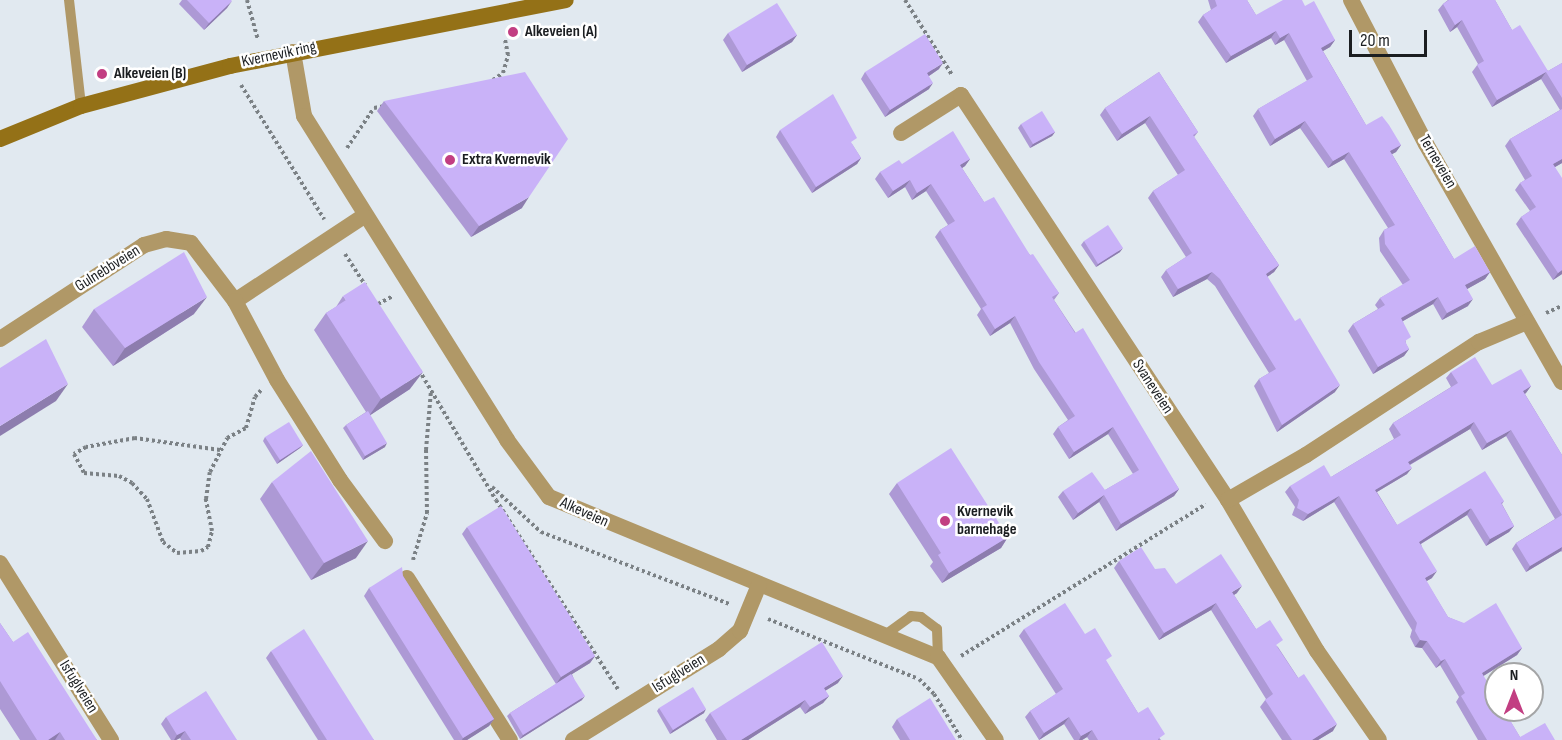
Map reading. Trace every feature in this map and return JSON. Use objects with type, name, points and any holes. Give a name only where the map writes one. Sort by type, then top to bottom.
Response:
[{"type":"main road","name":"Kvernevik ring","points":[[0,139],[81,106],[292,52],[566,0]]},
{"type":"street","name":"Terneveien","points":[[1351,0],[1426,144],[1562,382]]},
{"type":"street","name":"Alkeveien","points":[[292,52],[304,116],[364,216],[507,441],[549,497],[943,661]]},
{"type":"street","points":[[901,133],[961,95]]},
{"type":"street","name":"Svaneveien","points":[[961,95],[1228,500],[1317,651],[1379,740]]},
{"type":"street","points":[[235,301],[364,216]]},
{"type":"street","name":"Gulnebbveien","points":[[0,339],[144,245],[166,239],[191,243],[235,301],[277,380],[340,480],[385,541]]},
{"type":"street","points":[[1228,500],[1306,455],[1479,342],[1527,322]]},
{"type":"street","name":"Isfuglveien","points":[[0,563],[111,740]]},
{"type":"street","points":[[407,578],[510,740]]},
{"type":"street","name":"Isfuglveien","points":[[573,740],[719,649],[740,631],[759,585]]},
{"type":"street","points":[[943,661],[996,740]]},
{"type":"lane","points":[[69,0],[81,106]]},
{"type":"lane","points":[[885,635],[911,616],[921,617],[937,629],[943,661]]},
{"type":"path","points":[[247,0],[258,40]]},
{"type":"path","points":[[905,0],[961,95]]},
{"type":"path","points":[[489,83],[502,73],[508,55],[505,39]]},
{"type":"path","points":[[233,81],[242,86],[384,314]]},
{"type":"path","points":[[344,151],[374,108],[386,105]]},
{"type":"path","points":[[414,362],[628,705]]},
{"type":"path","points":[[220,450],[135,438],[86,447],[74,453],[84,473],[119,476],[132,483],[147,499],[163,542],[177,553],[208,547],[212,516],[206,499],[210,472],[227,438],[246,428],[255,397],[277,380]]},
{"type":"path","points":[[407,578],[427,513],[426,450],[431,390]]},
{"type":"path","points":[[943,661],[1210,502],[1228,500]]},
{"type":"building","points":[[187,0],[231,0],[232,1],[209,23]]},
{"type":"building","points":[[1215,0],[1247,0],[1256,15],[1283,0],[1302,0],[1305,6],[1314,1],[1335,40],[1321,48],[1366,125],[1382,116],[1389,125],[1401,145],[1390,151],[1454,259],[1475,246],[1490,272],[1465,285],[1473,299],[1447,313],[1438,297],[1401,318],[1411,337],[1405,341],[1409,349],[1378,367],[1353,324],[1385,305],[1380,298],[1410,280],[1385,244],[1384,230],[1395,225],[1349,152],[1333,161],[1305,121],[1275,139],[1258,109],[1313,77],[1289,33],[1280,38],[1276,31],[1231,56],[1203,15],[1217,6]]},
{"type":"building","points":[[1449,0],[1495,0],[1512,30],[1520,25],[1548,71],[1562,63],[1562,98],[1546,72],[1497,100],[1477,65],[1484,61],[1462,20],[1455,25],[1443,4]]},
{"type":"building","points":[[777,3],[797,35],[747,65],[728,33]]},
{"type":"building","points":[[925,34],[943,63],[927,73],[933,83],[890,110],[865,72]]},
{"type":"building","points":[[525,72],[568,139],[529,197],[479,226],[384,101]]},
{"type":"building","points":[[1159,72],[1198,132],[1193,135],[1279,265],[1266,274],[1295,321],[1300,318],[1340,385],[1282,425],[1259,379],[1276,369],[1220,279],[1212,272],[1178,289],[1166,270],[1192,253],[1153,191],[1185,170],[1150,116],[1122,134],[1105,108]]},
{"type":"building","points":[[833,94],[857,138],[851,142],[861,158],[816,187],[780,130]]},
{"type":"building","points":[[1562,109],[1562,159],[1553,164],[1562,178],[1562,270],[1558,273],[1521,217],[1536,207],[1520,183],[1532,176],[1510,139]]},
{"type":"building","points":[[1042,111],[1055,132],[1033,144],[1021,124]]},
{"type":"building","points":[[953,131],[970,159],[960,165],[984,202],[994,197],[1030,255],[1033,254],[1059,293],[1052,297],[1075,333],[1083,328],[1179,489],[1121,524],[1104,495],[1078,513],[1063,491],[1092,472],[1105,490],[1139,470],[1113,427],[1074,452],[1058,427],[1075,416],[1039,362],[1015,316],[995,329],[982,308],[987,305],[940,230],[955,221],[931,184],[917,193],[910,180],[893,191],[880,172],[899,160],[902,164]]},
{"type":"building","points":[[1108,225],[1123,248],[1098,264],[1084,241]]},
{"type":"building","points":[[184,252],[207,297],[125,348],[94,309]]},
{"type":"building","points":[[365,282],[423,372],[381,399],[326,313],[346,300],[343,296]]},
{"type":"building","points":[[46,339],[68,384],[0,426],[0,368]]},
{"type":"building","points":[[1475,357],[1492,385],[1521,369],[1531,386],[1523,391],[1562,455],[1562,515],[1511,430],[1487,443],[1474,422],[1408,462],[1412,468],[1375,490],[1397,525],[1485,471],[1504,501],[1501,503],[1514,526],[1490,539],[1471,508],[1419,542],[1437,571],[1425,578],[1448,617],[1464,623],[1496,603],[1522,648],[1500,662],[1484,662],[1482,673],[1484,676],[1484,722],[1511,722],[1520,737],[1545,723],[1555,740],[1487,740],[1461,696],[1465,693],[1445,659],[1441,661],[1427,641],[1420,640],[1415,631],[1417,623],[1339,496],[1308,514],[1297,508],[1299,500],[1290,486],[1324,465],[1331,477],[1401,435],[1393,423],[1458,383],[1451,372]]},
{"type":"building","points":[[368,411],[387,443],[365,456],[346,425]]},
{"type":"building","points":[[289,422],[303,445],[280,460],[265,437]]},
{"type":"building","points":[[951,448],[1008,537],[949,573],[938,555],[941,553],[897,483]]},
{"type":"building","points":[[311,451],[368,541],[324,563],[272,482]]},
{"type":"building","points":[[501,506],[595,656],[561,677],[467,527]]},
{"type":"building","points":[[1562,515],[1562,547],[1530,566],[1516,543]]},
{"type":"building","points":[[1141,547],[1155,569],[1165,568],[1176,584],[1221,554],[1242,586],[1232,592],[1256,629],[1270,620],[1283,640],[1276,645],[1298,678],[1304,674],[1337,724],[1312,740],[1292,740],[1265,700],[1273,694],[1216,603],[1164,633],[1119,561]]},
{"type":"building","points":[[402,567],[403,576],[494,719],[463,738],[369,588]]},
{"type":"building","points":[[1065,603],[1085,634],[1095,628],[1112,656],[1106,660],[1138,713],[1148,707],[1165,734],[1158,740],[1098,740],[1092,730],[1081,736],[1069,717],[1044,733],[1030,711],[1063,689],[1024,629]]},
{"type":"building","points":[[0,623],[13,642],[28,632],[97,740],[65,740],[60,732],[48,740],[37,740],[0,681]]},
{"type":"building","points":[[304,629],[374,740],[327,740],[271,651]]},
{"type":"building","points":[[822,642],[843,676],[824,688],[829,696],[810,707],[805,700],[741,740],[727,740],[710,713]]},
{"type":"building","points":[[571,674],[585,696],[523,735],[510,713]]},
{"type":"building","points":[[693,687],[706,709],[673,730],[659,708]]},
{"type":"building","points":[[206,691],[237,740],[191,740],[185,731],[177,735],[166,717]]},
{"type":"building","points":[[930,698],[956,740],[910,740],[897,719]]},
{"type":"place","name":"Alkeveien (A)","points":[[513,32]]},
{"type":"place","name":"Alkeveien (B)","points":[[102,74]]},
{"type":"place","name":"Extra Kvernevik","points":[[450,160]]},
{"type":"place","name":"Kvernevik barnehage","points":[[945,521]]}]
